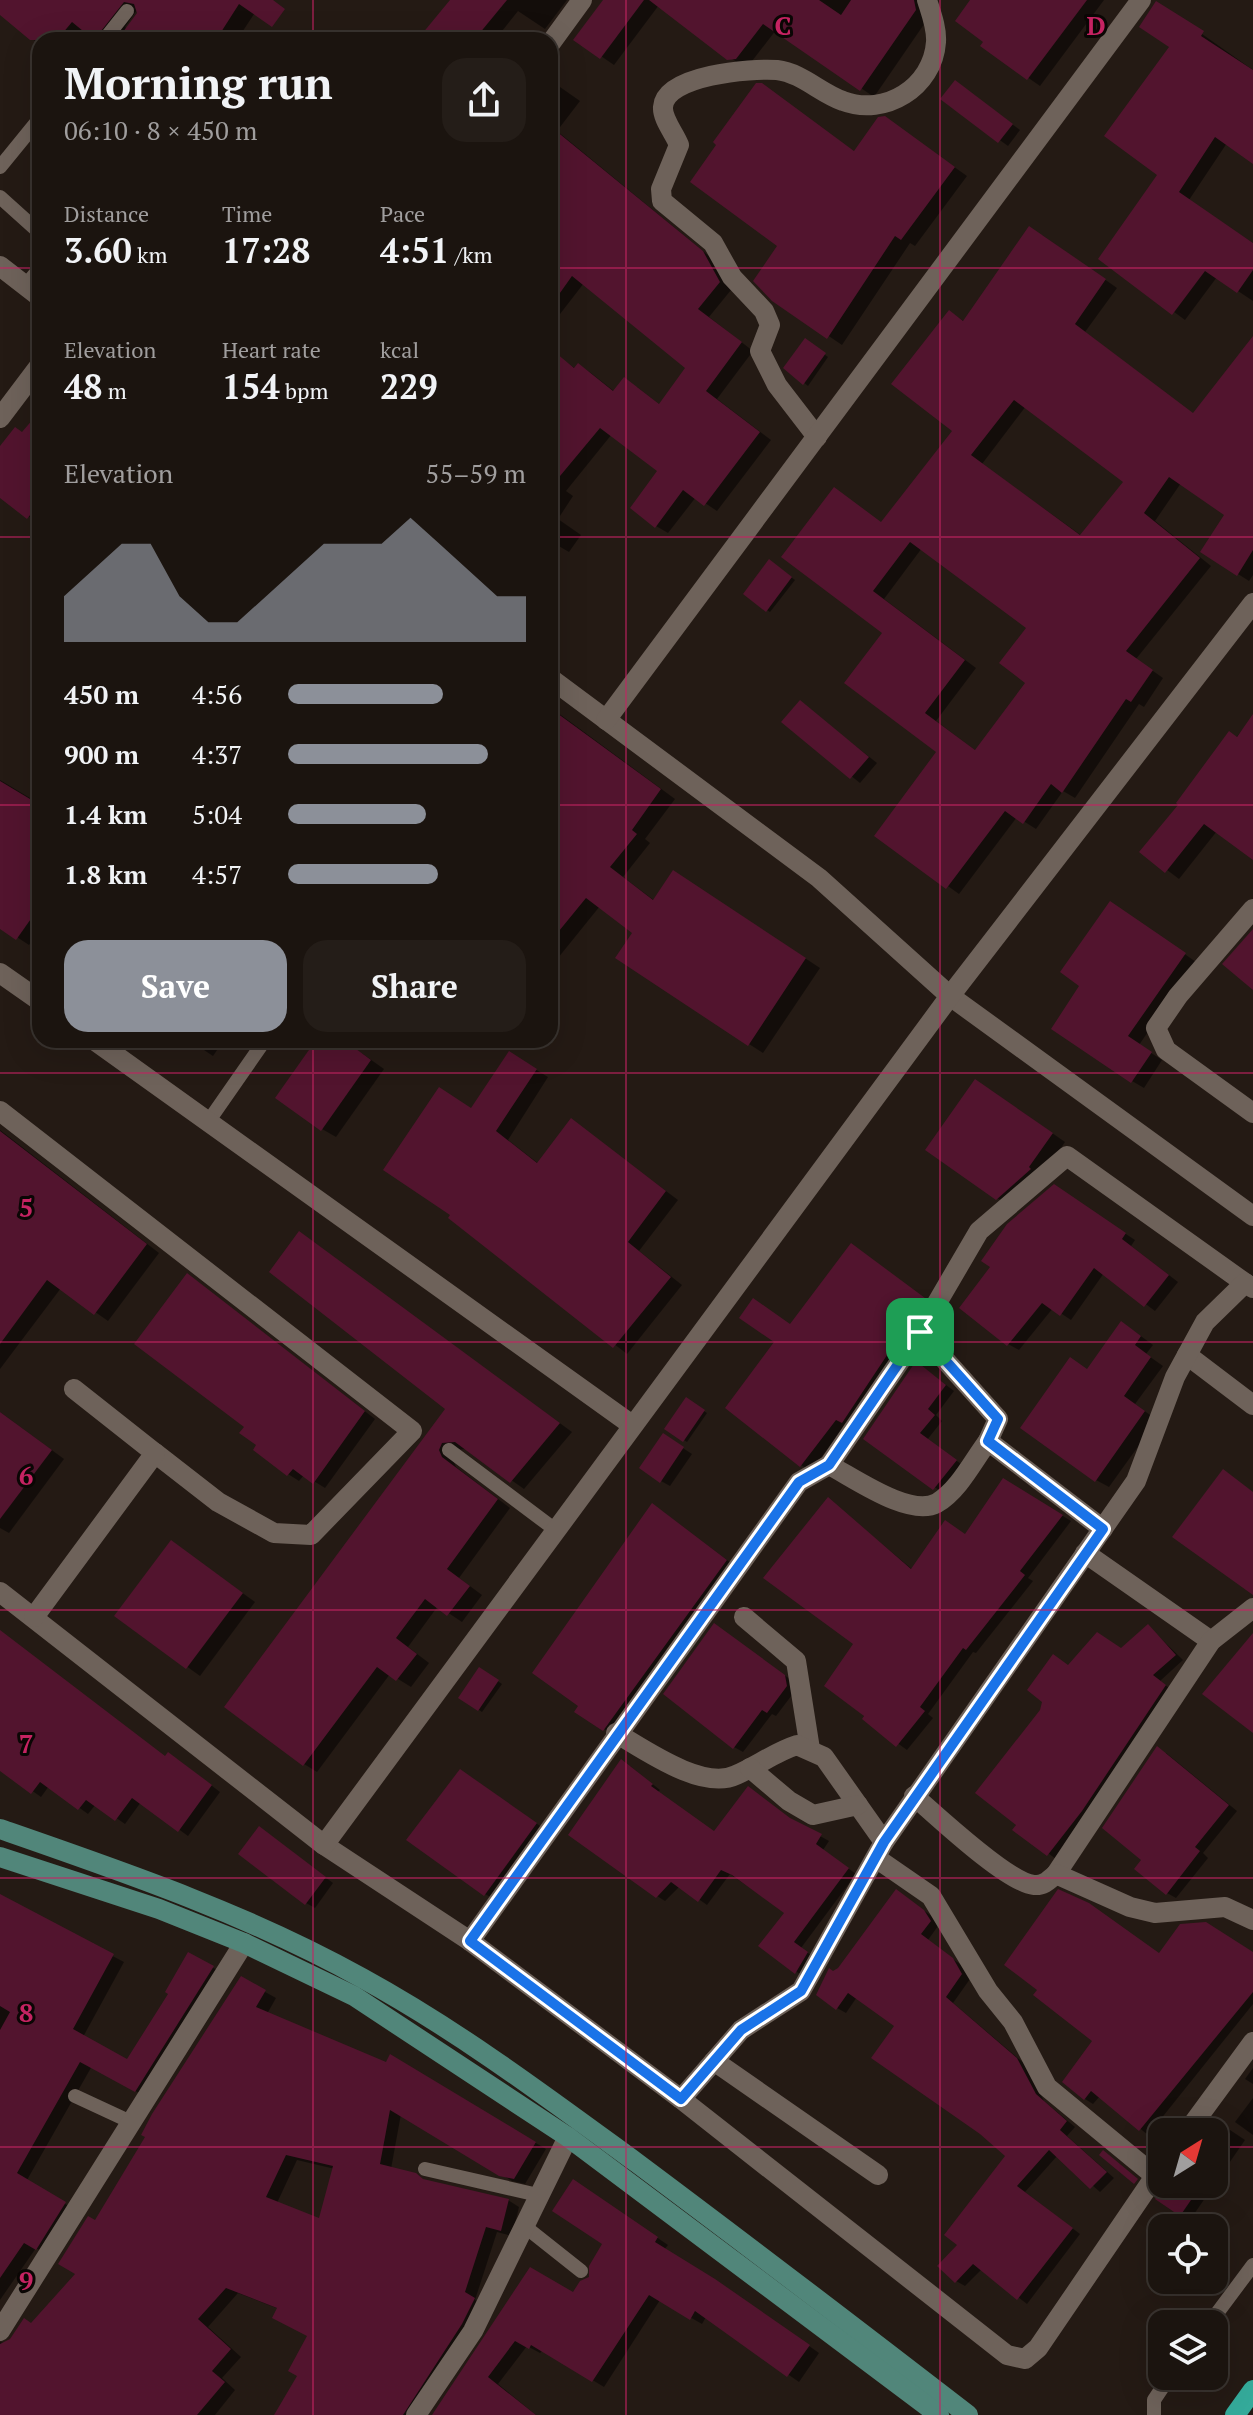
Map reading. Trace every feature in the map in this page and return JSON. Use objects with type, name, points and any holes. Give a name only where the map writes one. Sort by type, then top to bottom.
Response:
[{"type":"main road","points":[[1235,2415],[1253,2390]]},
{"type":"street","points":[[558,33],[582,0]]},
{"type":"street","points":[[817,437],[766,367],[760,351],[770,325],[764,311],[732,277],[713,243],[662,201],[661,189],[678,156],[679,145],[663,114],[663,104],[667,94],[690,80],[777,70],[798,76],[844,102],[892,102],[916,87],[931,64],[936,40],[927,0]]},
{"type":"street","points":[[606,720],[1141,0]]},
{"type":"street","points":[[0,266],[32,290]]},
{"type":"street","points":[[0,418],[32,376]]},
{"type":"street","points":[[324,1845],[950,996],[1253,603]]},
{"type":"street","points":[[558,684],[819,878],[950,996],[1253,1216]]},
{"type":"street","points":[[1253,909],[1178,996],[1156,1028],[1166,1050],[1253,1113]]},
{"type":"street","points":[[0,973],[32,992]]},
{"type":"street","points":[[105,1048],[632,1425]]},
{"type":"street","points":[[0,1111],[412,1431],[311,1535],[274,1533],[218,1502],[74,1389]]},
{"type":"street","points":[[470,1941],[616,1733],[799,1482],[829,1465],[920,1332],[979,1231],[1067,1156],[1249,1285],[1205,1322],[1175,1377],[1136,1481],[914,1796],[801,1991],[741,2030],[681,2099]]},
{"type":"street","points":[[829,1465],[907,1506],[934,1505],[950,1492],[988,1441],[998,1419],[920,1332]]},
{"type":"street","points":[[1187,1355],[1253,1405]]},
{"type":"street","points":[[988,1441],[1103,1529]]},
{"type":"street","points":[[34,1617],[155,1453]]},
{"type":"street","points":[[1085,1553],[1211,1641]]},
{"type":"street","points":[[0,1592],[324,1845],[470,1941],[681,2099],[1007,2355],[1025,2359],[1038,2348],[1148,2186]]},
{"type":"street","points":[[914,1796],[1025,1883],[1038,1886],[1056,1874],[1211,1641],[1253,1608]]},
{"type":"street","points":[[744,1617],[796,1661],[810,1749]]},
{"type":"street","points":[[616,1733],[666,1762],[707,1779],[732,1778],[781,1750],[797,1745],[824,1757],[858,1805],[880,1850],[931,1896],[988,1991],[1013,2022],[1047,2087],[1148,2163]]},
{"type":"street","points":[[750,1768],[789,1801],[813,1815],[858,1805]]},
{"type":"street","points":[[0,1829],[171,1889],[256,1923],[363,1978],[450,2030],[576,2118],[968,2415]]},
{"type":"street","points":[[0,1857],[159,1909],[244,1943],[354,1996],[568,2137],[939,2415]]},
{"type":"street","points":[[1056,1874],[1155,1913],[1225,1907],[1253,1920]]},
{"type":"street","points":[[0,2331],[244,1943]]},
{"type":"street","points":[[1197,2118],[1253,2042]]},
{"type":"street","points":[[714,2061],[878,2175]]},
{"type":"street","points":[[416,2415],[473,2331],[568,2137]]},
{"type":"lane","points":[[110,32],[127,11]]},
{"type":"lane","points":[[0,167],[32,128]]},
{"type":"lane","points":[[0,197],[32,226]]},
{"type":"lane","points":[[208,1122],[259,1048]]},
{"type":"lane","points":[[449,1450],[557,1531]]},
{"type":"lane","points":[[75,2096],[131,2122]]},
{"type":"lane","points":[[425,2169],[538,2195]]},
{"type":"lane","points":[[523,2225],[581,2271]]},
{"type":"lane","points":[[1219,2310],[1253,2265]]},
{"type":"lane","points":[[1154,2415],[1154,2400],[1161,2390]]},
{"type":"building","points":[[0,0],[273,0],[285,9],[272,27],[239,4],[221,32],[123,32],[137,13],[134,4],[124,2],[100,32],[84,32],[72,22],[64,32],[32,32],[32,40],[0,15]]},
{"type":"building","points":[[450,0],[507,0],[481,32],[424,32]]},
{"type":"building","points":[[603,0],[644,0],[600,59],[573,40]]},
{"type":"building","points":[[649,0],[819,0],[841,15],[851,0],[914,0],[916,10],[860,91],[763,24],[736,59],[727,60]]},
{"type":"building","points":[[970,0],[1087,0],[1027,80],[980,46],[983,42],[955,21]]},
{"type":"building","points":[[1156,1],[1204,31],[1201,36],[1253,70],[1253,164],[1215,137],[1179,192],[1253,243],[1253,270],[1237,293],[1205,271],[1172,315],[1098,259],[1157,175],[1104,136],[1169,47],[1139,27]]},
{"type":"building","points":[[955,80],[1013,124],[998,143],[940,99]]},
{"type":"building","points":[[756,83],[762,83],[854,151],[878,117],[885,116],[955,167],[901,240],[895,236],[827,339],[772,301],[753,281],[777,246],[690,182],[716,145],[713,142]]},
{"type":"building","points":[[558,133],[703,251],[720,282],[698,309],[742,342],[706,391],[760,432],[704,506],[683,490],[655,528],[630,508],[657,471],[600,428],[558,478],[558,355],[574,368],[578,363],[613,391],[624,377],[659,404],[685,368],[572,276],[558,296]]},
{"type":"building","points":[[1029,226],[1106,279],[1075,324],[1193,413],[1253,336],[1253,550],[1237,576],[1200,552],[1224,515],[1169,477],[1144,513],[1200,558],[1126,651],[1153,670],[1131,702],[1126,699],[1062,793],[1051,784],[1023,824],[1005,811],[946,889],[874,836],[936,752],[844,683],[882,633],[781,557],[834,487],[881,522],[952,431],[891,384],[949,310],[963,321]],"holes":[[[1014,400],[1123,482],[1080,535],[971,455]],[[910,542],[1026,628],[999,663],[1025,683],[975,750],[925,713],[965,660],[873,591]]]},
{"type":"building","points":[[805,338],[826,353],[803,385],[783,368]]},
{"type":"building","points":[[32,420],[32,512],[27,519],[0,498],[0,446],[15,427],[22,432]]},
{"type":"building","points":[[769,559],[792,577],[766,612],[743,594]]},
{"type":"building","points":[[800,700],[869,757],[850,779],[781,722]]},
{"type":"building","points":[[558,714],[661,789],[632,830],[637,834],[610,867],[653,900],[673,870],[806,958],[748,1046],[615,958],[632,933],[586,898],[558,932]]},
{"type":"building","points":[[1253,714],[1253,860],[1204,824],[1165,873],[1139,852],[1178,805],[1176,803],[1229,731],[1237,737]]},
{"type":"building","points":[[0,781],[32,800],[32,917],[16,940],[0,929]]},
{"type":"building","points":[[1110,901],[1186,953],[1128,1036],[1152,1052],[1131,1083],[1051,1029],[1079,986],[1060,972]]},
{"type":"building","points":[[1253,929],[1253,990],[1222,964]]},
{"type":"building","points":[[310,1048],[355,1048],[371,1060],[321,1131],[275,1098]]},
{"type":"building","points":[[509,1051],[537,1069],[496,1131],[537,1163],[571,1118],[666,1191],[628,1242],[671,1277],[613,1348],[448,1218],[450,1215],[383,1170],[439,1087],[471,1108]]},
{"type":"building","points":[[975,1079],[1053,1133],[1029,1167],[1031,1169],[996,1200],[925,1150]]},
{"type":"building","points":[[0,1131],[147,1244],[94,1315],[47,1280],[0,1344]]},
{"type":"building","points":[[1054,1184],[1126,1233],[1122,1239],[1169,1275],[1144,1307],[1094,1268],[1060,1316],[1042,1303],[1007,1346],[959,1308],[990,1267],[981,1261],[1007,1224]]},
{"type":"building","points":[[299,1231],[560,1423],[510,1483],[455,1442],[442,1443],[439,1450],[442,1457],[498,1499],[447,1569],[470,1586],[447,1616],[425,1599],[396,1638],[417,1654],[396,1681],[377,1667],[303,1766],[224,1707],[445,1409],[269,1272]]},
{"type":"building","points":[[851,1243],[925,1298],[842,1423],[836,1420],[800,1467],[725,1408],[774,1342],[739,1318],[753,1298],[790,1324]]},
{"type":"building","points":[[187,1273],[365,1411],[313,1484],[293,1469],[287,1476],[253,1450],[256,1445],[239,1433],[244,1427],[134,1344]]},
{"type":"building","points":[[1121,1321],[1141,1336],[1135,1345],[1151,1357],[1124,1396],[1145,1411],[1095,1482],[1020,1428],[1070,1357],[1087,1369]]},
{"type":"building","points":[[916,1361],[946,1385],[928,1409],[935,1415],[920,1433],[957,1460],[933,1490],[863,1439]]},
{"type":"building","points":[[686,1397],[705,1410],[683,1442],[664,1429]]},
{"type":"building","points":[[0,1412],[52,1450],[0,1519]]},
{"type":"building","points":[[663,1433],[684,1447],[660,1483],[639,1468]]},
{"type":"building","points":[[1223,1469],[1253,1492],[1253,1595],[1172,1537]]},
{"type":"building","points":[[1003,1478],[1063,1515],[1020,1571],[1025,1575],[966,1650],[963,1648],[920,1707],[925,1711],[896,1747],[862,1719],[864,1716],[824,1686],[853,1644],[763,1578],[828,1497],[911,1569],[945,1520],[965,1534]]},
{"type":"building","points":[[652,1503],[727,1560],[603,1731],[574,1712],[578,1706],[532,1673]]},
{"type":"building","points":[[171,1540],[243,1593],[186,1669],[114,1616]]},
{"type":"building","points":[[714,1623],[785,1675],[787,1686],[767,1713],[762,1710],[733,1749],[663,1694]]},
{"type":"building","points":[[1148,1624],[1176,1655],[1153,1675],[1166,1685],[1082,1811],[1047,1856],[1012,1830],[1016,1825],[975,1793],[1040,1710],[1042,1702],[1027,1690],[1053,1654],[1068,1665],[1097,1632],[1121,1648]]},
{"type":"building","points":[[0,1630],[165,1756],[168,1752],[212,1785],[178,1832],[132,1798],[115,1821],[86,1800],[78,1810],[40,1782],[31,1794],[0,1771]]},
{"type":"building","points":[[1253,1633],[1253,1733],[1202,1694]]},
{"type":"building","points":[[479,1667],[499,1680],[478,1711],[458,1698]]},
{"type":"building","points":[[1157,1746],[1229,1805],[1195,1847],[1200,1851],[1166,1895],[1134,1869],[1141,1860],[1102,1828]]},
{"type":"building","points":[[621,1759],[653,1784],[651,1786],[714,1831],[748,1786],[790,1818],[822,1834],[816,1844],[849,1868],[794,1942],[808,1952],[795,1974],[758,1946],[784,1913],[732,1875],[721,1870],[698,1902],[671,1882],[656,1898],[568,1835]]},
{"type":"building","points":[[460,1769],[537,1823],[484,1896],[406,1840]]},
{"type":"building","points":[[259,1826],[326,1877],[305,1905],[238,1854]]},
{"type":"building","points":[[896,1889],[924,1910],[931,1921],[921,1934],[953,1958],[962,1974],[946,1997],[1017,2058],[1036,2094],[1067,2121],[1060,2130],[1107,2172],[1090,2189],[1049,2150],[1017,2186],[1073,2228],[1017,2300],[973,2264],[955,2283],[937,2266],[957,2245],[944,2235],[1005,2156],[980,2134],[871,2058],[894,2026],[848,1993],[836,2010],[816,1995],[829,1968],[833,1971],[838,1968]]},
{"type":"building","points":[[1058,1889],[1089,1903],[1159,1953],[1180,1924],[1206,1922],[1253,1952],[1253,1992],[1139,2131],[1091,2091],[1084,2100],[1062,2082],[1092,2041],[1033,1995],[1037,1990],[1004,1965]]},
{"type":"building","points":[[0,1894],[114,1954],[73,2029],[127,2059],[168,1994],[165,1992],[188,1952],[214,1966],[135,2092],[80,2062],[17,2173],[66,2202],[36,2250],[24,2243],[0,2278],[0,2030],[10,2012],[0,2006]]},
{"type":"building","points":[[241,1976],[266,1990],[256,2007],[386,2062],[390,2054],[536,2142],[514,2179],[499,2176],[390,2110],[380,2164],[416,2173],[423,2179],[509,2199],[501,2231],[486,2227],[465,2292],[475,2298],[462,2324],[403,2415],[274,2415],[297,2376],[288,2371],[307,2336],[272,2318],[277,2308],[226,2288],[198,2319],[231,2349],[212,2371],[225,2382],[197,2415],[0,2415],[0,2344],[10,2339],[24,2318],[31,2323],[75,2274],[58,2264],[88,2216],[95,2220],[145,2137],[141,2135]],"holes":[[[286,2155],[333,2166],[319,2218],[266,2197]]]},
{"type":"building","points":[[1103,2150],[1138,2179],[1134,2184],[1099,2155]]},
{"type":"building","points":[[573,2179],[658,2237],[655,2242],[810,2345],[787,2377],[695,2311],[690,2320],[649,2295],[592,2382],[531,2345],[529,2349],[515,2341],[488,2377],[536,2415],[432,2415],[530,2267],[573,2292],[580,2281],[589,2277],[589,2266],[602,2244],[552,2211]]},
{"type":"building","points":[[1156,2198],[1192,2198],[1181,2214]]},
{"type":"route","points":[[920,1332],[998,1419],[988,1441],[1103,1529],[914,1796],[884,1842],[801,1991],[741,2030],[681,2099],[470,1941],[616,1733],[799,1482],[813,1471],[829,1465],[920,1332]]}]
